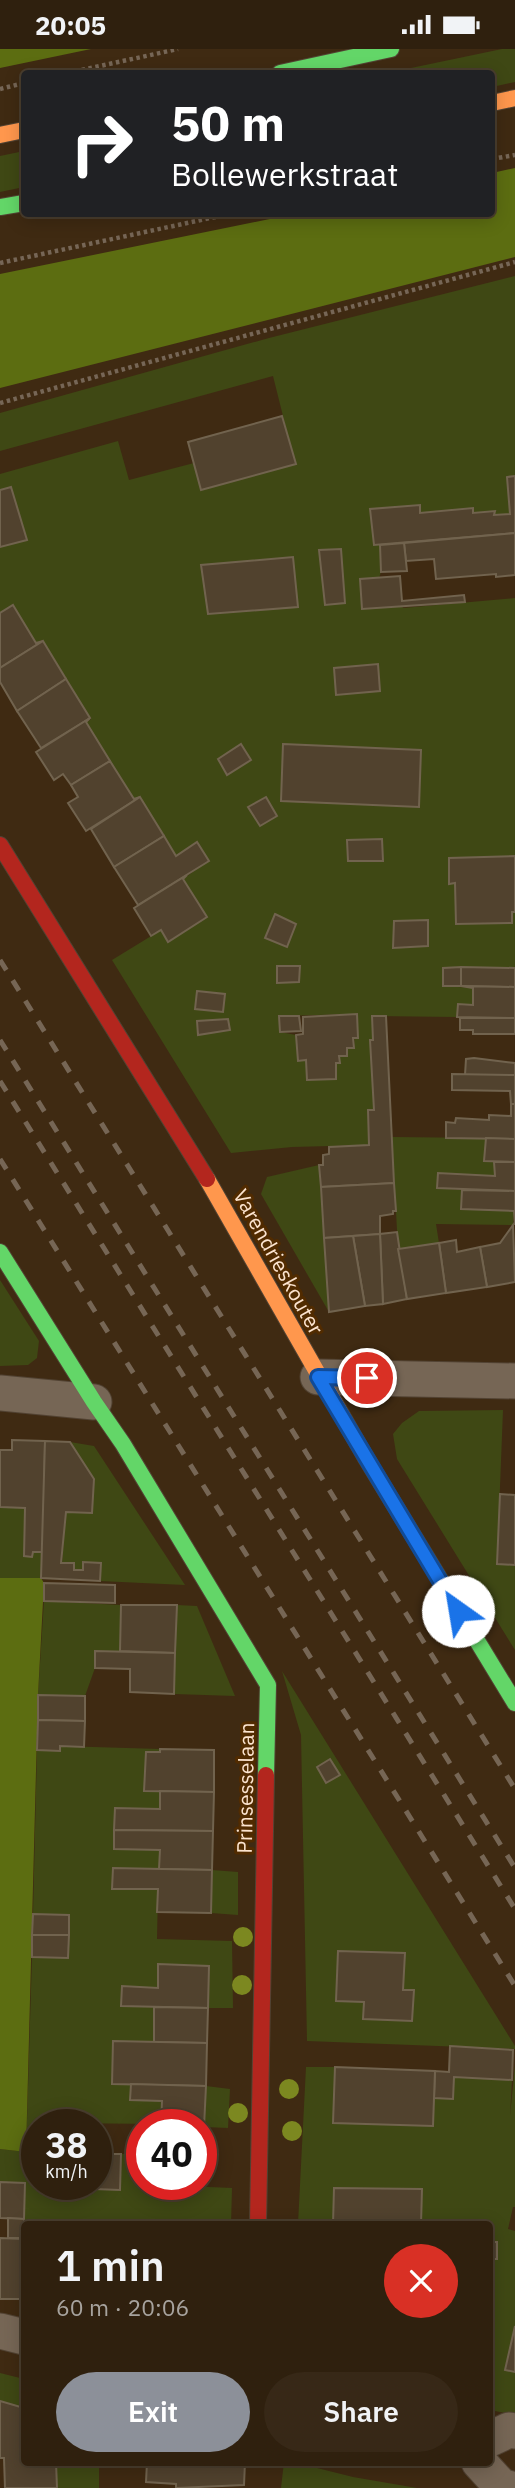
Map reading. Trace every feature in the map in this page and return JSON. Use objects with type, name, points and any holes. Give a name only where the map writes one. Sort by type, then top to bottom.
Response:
[{"type":"main road","points":[[294,70],[391,49]]},
{"type":"main road","points":[[495,102],[515,98]]},
{"type":"main road","points":[[0,135],[21,131]]},
{"type":"main road","points":[[0,207],[21,204]]},
{"type":"main road","name":"Varendrieskouter","points":[[0,845],[211,1186],[318,1377],[443,1588],[515,1703]]},
{"type":"main road","name":"Prinsesselaan","points":[[0,1252],[123,1444],[268,1685],[258,2221]]},
{"type":"street","points":[[318,1377],[515,1381]]},
{"type":"street","points":[[0,1393],[94,1402]]},
{"type":"street","points":[[0,2331],[21,2336]]},
{"type":"street","points":[[493,2438],[509,2430],[515,2431]]},
{"type":"path","points":[[82,70],[178,49]]},
{"type":"path","points":[[0,89],[21,84]]},
{"type":"path","points":[[495,158],[515,155]]},
{"type":"path","points":[[0,263],[215,217]]},
{"type":"path","points":[[0,403],[515,262]]},
{"type":"green space","points":[[0,49],[91,49],[0,68]]},
{"type":"green space","points":[[502,49],[515,49],[515,82],[495,86],[495,70],[401,70]]},
{"type":"green space","points":[[21,152],[21,188],[0,192],[0,156]]},
{"type":"green space","points":[[515,168],[515,257],[0,388],[0,274],[279,217],[495,217],[495,172]]},
{"type":"green space","points":[[515,276],[515,476],[507,477],[510,514],[494,515],[494,511],[473,513],[472,508],[420,513],[419,505],[371,509],[374,545],[380,545],[381,572],[379,578],[360,579],[362,608],[402,605],[403,608],[515,598],[515,856],[449,858],[449,883],[455,883],[456,924],[511,923],[512,912],[515,912],[515,968],[444,968],[444,986],[473,988],[473,1005],[458,1004],[457,1017],[372,1016],[373,1040],[370,1041],[374,1110],[368,1111],[369,1145],[292,1147],[231,1153],[112,960],[161,930],[169,941],[207,917],[183,879],[208,861],[176,856],[139,797],[134,799],[86,723],[91,719],[42,640],[36,643],[13,605],[0,613],[0,547],[27,539],[11,487],[0,490],[0,474],[118,441],[129,480],[194,463],[202,490],[295,464],[273,376],[0,451],[0,413],[269,338]],"holes":[[[283,745],[418,807],[281,801]],[[382,839],[382,861],[348,861],[348,840]],[[275,915],[296,924],[287,947],[265,938]],[[197,991],[225,994],[223,1012],[195,1009]],[[356,1014],[354,1048],[347,1048],[347,1055],[339,1056],[336,1079],[307,1080],[306,1060],[298,1061],[296,1035],[280,1032],[279,1016]]]},
{"type":"green space","points":[[392,1137],[486,1138],[484,1161],[494,1162],[495,1176],[438,1173],[437,1188],[462,1190],[462,1209],[514,1211],[513,1225],[436,1224],[439,1243],[398,1249]]},
{"type":"green space","points":[[319,1165],[329,1312],[261,1194],[267,1177]]},
{"type":"green space","points":[[0,1280],[39,1341],[37,1358],[28,1365],[0,1366]]},
{"type":"green space","points":[[503,1410],[497,1564],[515,1565],[515,1650],[397,1459],[393,1434],[402,1423],[419,1411]]},
{"type":"green space","points":[[70,1442],[94,1446],[185,1585],[100,1581],[100,1563],[83,1562],[83,1570],[74,1570],[73,1563],[62,1563],[66,1512],[92,1512],[93,1479]]},
{"type":"green space","points":[[0,1507],[25,1508],[24,1556],[32,1557],[33,1552],[43,1552],[41,1578],[0,1578]]},
{"type":"green space","points":[[0,1578],[41,1578],[44,1583],[38,1695],[27,2109],[21,2109],[21,2151],[0,2149]]},
{"type":"green space","points":[[44,1601],[121,1605],[120,1651],[95,1651],[95,1668],[85,1696],[38,1695]]},
{"type":"green space","points":[[177,1605],[197,1606],[235,1696],[174,1694]]},
{"type":"green space","points":[[282,1671],[515,2049],[307,2041],[301,1735]],"holes":[[[338,1951],[404,1954],[403,1990],[414,1991],[412,2021],[364,2019],[364,2002],[336,2000]]]},
{"type":"green space","points":[[60,1746],[160,1749],[160,1752],[146,1752],[144,1791],[160,1791],[160,1809],[115,1809],[114,1849],[160,1850],[159,1869],[113,1889],[158,1889],[157,1939],[232,1941],[233,2008],[208,2008],[209,1966],[159,1964],[158,1988],[122,1986],[121,2006],[154,2007],[154,2042],[113,2041],[112,2084],[131,2084],[130,2100],[162,2101],[162,2109],[126,2109],[126,2124],[112,2124],[112,2109],[27,2109],[32,1957],[68,1958],[69,1915],[33,1914],[37,1750],[60,1751]]},
{"type":"green space","points":[[212,1870],[238,1872],[238,1915],[211,1913]]},
{"type":"green space","points":[[515,2065],[515,2207],[508,2229],[515,2231],[515,2326],[505,2369],[515,2372],[515,2415],[493,2411],[493,2259],[497,2259],[497,2242],[493,2242],[493,2221],[421,2221],[421,2189],[334,2188],[333,2221],[298,2221],[306,2067],[335,2067],[333,2123],[433,2126],[434,2098],[453,2099],[454,2077],[512,2080],[510,2116]]},
{"type":"green space","points":[[206,2086],[230,2089],[228,2128],[217,2128],[217,2109],[205,2109]]},
{"type":"green space","points":[[0,2149],[21,2151],[21,2183],[0,2182]]},
{"type":"green space","points":[[121,2154],[126,2154],[126,2200],[217,2200],[217,2187],[232,2188],[231,2221],[24,2221],[25,2200],[112,2200],[112,2190],[120,2190]]},
{"type":"green space","points":[[0,2373],[21,2378],[21,2407],[0,2401]]},
{"type":"green space","points":[[56,2466],[99,2466],[99,2488],[57,2488]]},
{"type":"green space","points":[[284,2466],[309,2466],[417,2488],[281,2488]]},
{"type":"building","points":[[282,416],[296,464],[201,490],[188,442]]},
{"type":"building","points":[[515,476],[515,533],[374,545],[370,509],[420,505],[420,513],[473,508],[473,513],[495,511],[494,515],[510,514],[507,477]]},
{"type":"building","points":[[11,487],[27,540],[0,547],[0,490]]},
{"type":"building","points":[[515,533],[515,575],[436,579],[434,559],[406,561],[404,543]]},
{"type":"building","points":[[404,543],[407,571],[381,572],[380,545]]},
{"type":"building","points":[[341,549],[345,603],[325,605],[319,550]]},
{"type":"building","points":[[293,557],[298,607],[208,614],[201,565]]},
{"type":"building","points":[[400,576],[402,601],[464,595],[465,602],[362,609],[360,579]]},
{"type":"building","points":[[13,605],[36,643],[43,641],[0,668],[0,613]]},
{"type":"building","points":[[43,641],[66,679],[17,711],[0,682],[0,668]]},
{"type":"building","points":[[378,664],[380,691],[336,695],[334,668]]},
{"type":"building","points":[[66,679],[90,718],[41,748],[17,711]]},
{"type":"building","points":[[90,718],[86,722],[110,761],[71,785],[63,774],[54,780],[36,752]]},
{"type":"building","points":[[241,744],[251,760],[227,775],[218,759]]},
{"type":"building","points":[[283,744],[421,750],[419,807],[281,801]]},
{"type":"building","points":[[110,761],[134,799],[140,797],[86,831],[68,803],[78,797],[71,785]]},
{"type":"building","points":[[140,797],[164,836],[114,867],[91,829]]},
{"type":"building","points":[[266,797],[277,816],[260,826],[248,807]]},
{"type":"building","points":[[164,836],[176,856],[197,842],[209,861],[138,905],[114,867]]},
{"type":"building","points":[[382,839],[383,861],[348,861],[347,840]]},
{"type":"building","points":[[515,856],[515,912],[512,912],[512,923],[456,924],[455,883],[449,884],[449,858]]},
{"type":"building","points":[[187,875],[183,879],[207,917],[168,942],[161,930],[151,936],[134,908]]},
{"type":"building","points":[[275,914],[296,924],[287,947],[265,938]]},
{"type":"building","points":[[428,920],[428,946],[393,948],[394,921]]},
{"type":"building","points":[[277,966],[300,966],[299,982],[277,983]]},
{"type":"building","points":[[461,967],[515,968],[515,987],[461,986]]},
{"type":"building","points":[[461,967],[461,986],[443,986],[443,968]]},
{"type":"building","points":[[461,986],[515,987],[515,1018],[457,1017],[458,1004],[473,1005],[473,988]]},
{"type":"building","points":[[197,991],[225,994],[223,1012],[195,1009]]},
{"type":"building","points":[[357,1014],[358,1038],[353,1038],[354,1048],[347,1048],[347,1056],[339,1056],[336,1079],[307,1080],[306,1060],[298,1061],[296,1035],[303,1034],[303,1017]]},
{"type":"building","points":[[279,1016],[299,1016],[301,1031],[280,1032]]},
{"type":"building","points":[[372,1016],[386,1016],[394,1183],[321,1187],[319,1165],[323,1165],[323,1155],[329,1154],[329,1147],[369,1145],[368,1110],[374,1110],[370,1040],[373,1040]]},
{"type":"building","points":[[460,1018],[515,1018],[515,1034],[473,1034],[473,1030],[460,1030]]},
{"type":"building","points":[[228,1019],[230,1030],[198,1035],[197,1021]]},
{"type":"building","points":[[466,1059],[515,1063],[515,1075],[465,1075]]},
{"type":"building","points":[[452,1074],[515,1075],[515,1104],[511,1104],[510,1091],[452,1090]]},
{"type":"building","points":[[511,1104],[515,1104],[515,1139],[446,1138],[446,1122],[455,1123],[456,1118],[489,1120],[489,1115],[511,1116]]},
{"type":"building","points":[[486,1138],[515,1139],[515,1162],[484,1161]]},
{"type":"building","points":[[494,1162],[515,1162],[515,1191],[437,1188],[438,1173],[495,1176]]},
{"type":"building","points":[[394,1183],[396,1211],[380,1216],[380,1234],[324,1238],[321,1187]]},
{"type":"building","points":[[462,1190],[515,1191],[515,1225],[514,1211],[461,1209]]},
{"type":"building","points":[[513,1225],[515,1282],[487,1287],[480,1247],[500,1243]]},
{"type":"building","points":[[397,1232],[407,1299],[383,1304],[380,1234]]},
{"type":"building","points":[[380,1234],[383,1304],[365,1306],[353,1236]]},
{"type":"building","points":[[353,1236],[365,1306],[329,1312],[324,1238]]},
{"type":"building","points":[[456,1240],[457,1252],[480,1247],[487,1287],[446,1293],[439,1243]]},
{"type":"building","points":[[439,1243],[446,1293],[407,1299],[398,1249]]},
{"type":"building","points":[[12,1440],[45,1441],[43,1552],[33,1552],[32,1557],[24,1556],[25,1508],[0,1507],[0,1450],[12,1450]]},
{"type":"building","points":[[45,1441],[70,1442],[94,1479],[92,1513],[66,1512],[61,1563],[74,1563],[74,1570],[83,1570],[83,1562],[101,1563],[100,1581],[41,1578]]},
{"type":"building","points":[[500,1494],[515,1495],[515,1565],[497,1564]]},
{"type":"building","points":[[44,1583],[115,1585],[115,1603],[44,1601]]},
{"type":"building","points":[[121,1605],[177,1605],[175,1653],[120,1651]]},
{"type":"building","points":[[95,1651],[175,1653],[174,1694],[130,1692],[130,1669],[95,1668]]},
{"type":"building","points":[[38,1695],[85,1696],[85,1721],[38,1720]]},
{"type":"building","points":[[38,1720],[85,1721],[84,1747],[60,1746],[60,1751],[37,1750]]},
{"type":"building","points":[[160,1749],[214,1750],[214,1792],[144,1791],[146,1752],[160,1752]]},
{"type":"building","points":[[330,1759],[340,1775],[326,1783],[317,1767]]},
{"type":"building","points":[[160,1791],[214,1792],[213,1831],[114,1830],[115,1808],[160,1809]]},
{"type":"building","points":[[114,1830],[213,1831],[212,1870],[159,1869],[160,1850],[114,1849]]},
{"type":"building","points":[[113,1868],[212,1870],[211,1913],[157,1912],[158,1889],[112,1889]]},
{"type":"building","points":[[33,1914],[69,1915],[69,1935],[32,1935]]},
{"type":"building","points":[[32,1935],[69,1935],[68,1958],[32,1957]]},
{"type":"building","points":[[338,1951],[405,1953],[403,1990],[414,1990],[412,2021],[363,2019],[364,2002],[336,2001]]},
{"type":"building","points":[[158,1964],[209,1966],[208,2008],[121,2006],[122,1986],[158,1988]]},
{"type":"building","points":[[154,2007],[208,2008],[207,2043],[154,2042]]},
{"type":"building","points":[[113,2041],[207,2043],[206,2086],[112,2084]]},
{"type":"building","points":[[450,2046],[513,2050],[512,2080],[454,2077],[453,2099],[434,2098],[435,2071],[449,2072]]},
{"type":"building","points":[[335,2067],[435,2071],[433,2126],[333,2123]]},
{"type":"building","points":[[131,2084],[206,2086],[205,2109],[162,2109],[162,2101],[130,2100]]},
{"type":"building","points":[[112,2154],[121,2154],[120,2190],[112,2190]]},
{"type":"building","points":[[0,2182],[21,2183],[24,2219],[0,2218]]},
{"type":"building","points":[[334,2188],[422,2189],[421,2221],[333,2221]]},
{"type":"building","points":[[8,2218],[24,2219],[21,2221],[21,2238],[8,2238]]},
{"type":"building","points":[[0,2238],[21,2239],[21,2299],[0,2299]]},
{"type":"building","points":[[493,2242],[497,2242],[497,2259],[493,2259]]},
{"type":"building","points":[[515,2326],[515,2372],[505,2370]]},
{"type":"building","points":[[0,2401],[21,2407],[21,2466],[56,2466],[57,2488],[5,2488],[4,2458],[0,2458]]},
{"type":"building","points":[[147,2466],[245,2466],[244,2485],[176,2488],[176,2484],[146,2482]]},
{"type":"railway","points":[[0,960],[515,1789]]},
{"type":"railway","points":[[0,1040],[515,1868]]},
{"type":"railway","points":[[0,1081],[515,1909]]},
{"type":"railway","points":[[0,1159],[515,1986]]},
{"type":"traffic: fast","points":[[294,70],[391,49]]},
{"type":"traffic: fast","points":[[0,207],[21,204]]},
{"type":"traffic: fast","points":[[0,1252],[123,1444],[268,1685],[266,1775]]},
{"type":"traffic: fast","points":[[366,1458],[515,1703]]},
{"type":"traffic: slow","points":[[495,102],[515,98]]},
{"type":"traffic: slow","points":[[0,135],[21,131]]},
{"type":"traffic: slow","points":[[207,1179],[366,1458]]},
{"type":"traffic: jam","points":[[0,845],[207,1179]]},
{"type":"traffic: jam","points":[[258,2221],[266,1775]]},
{"type":"route","points":[[367,1378],[318,1377],[458,1611]]}]
